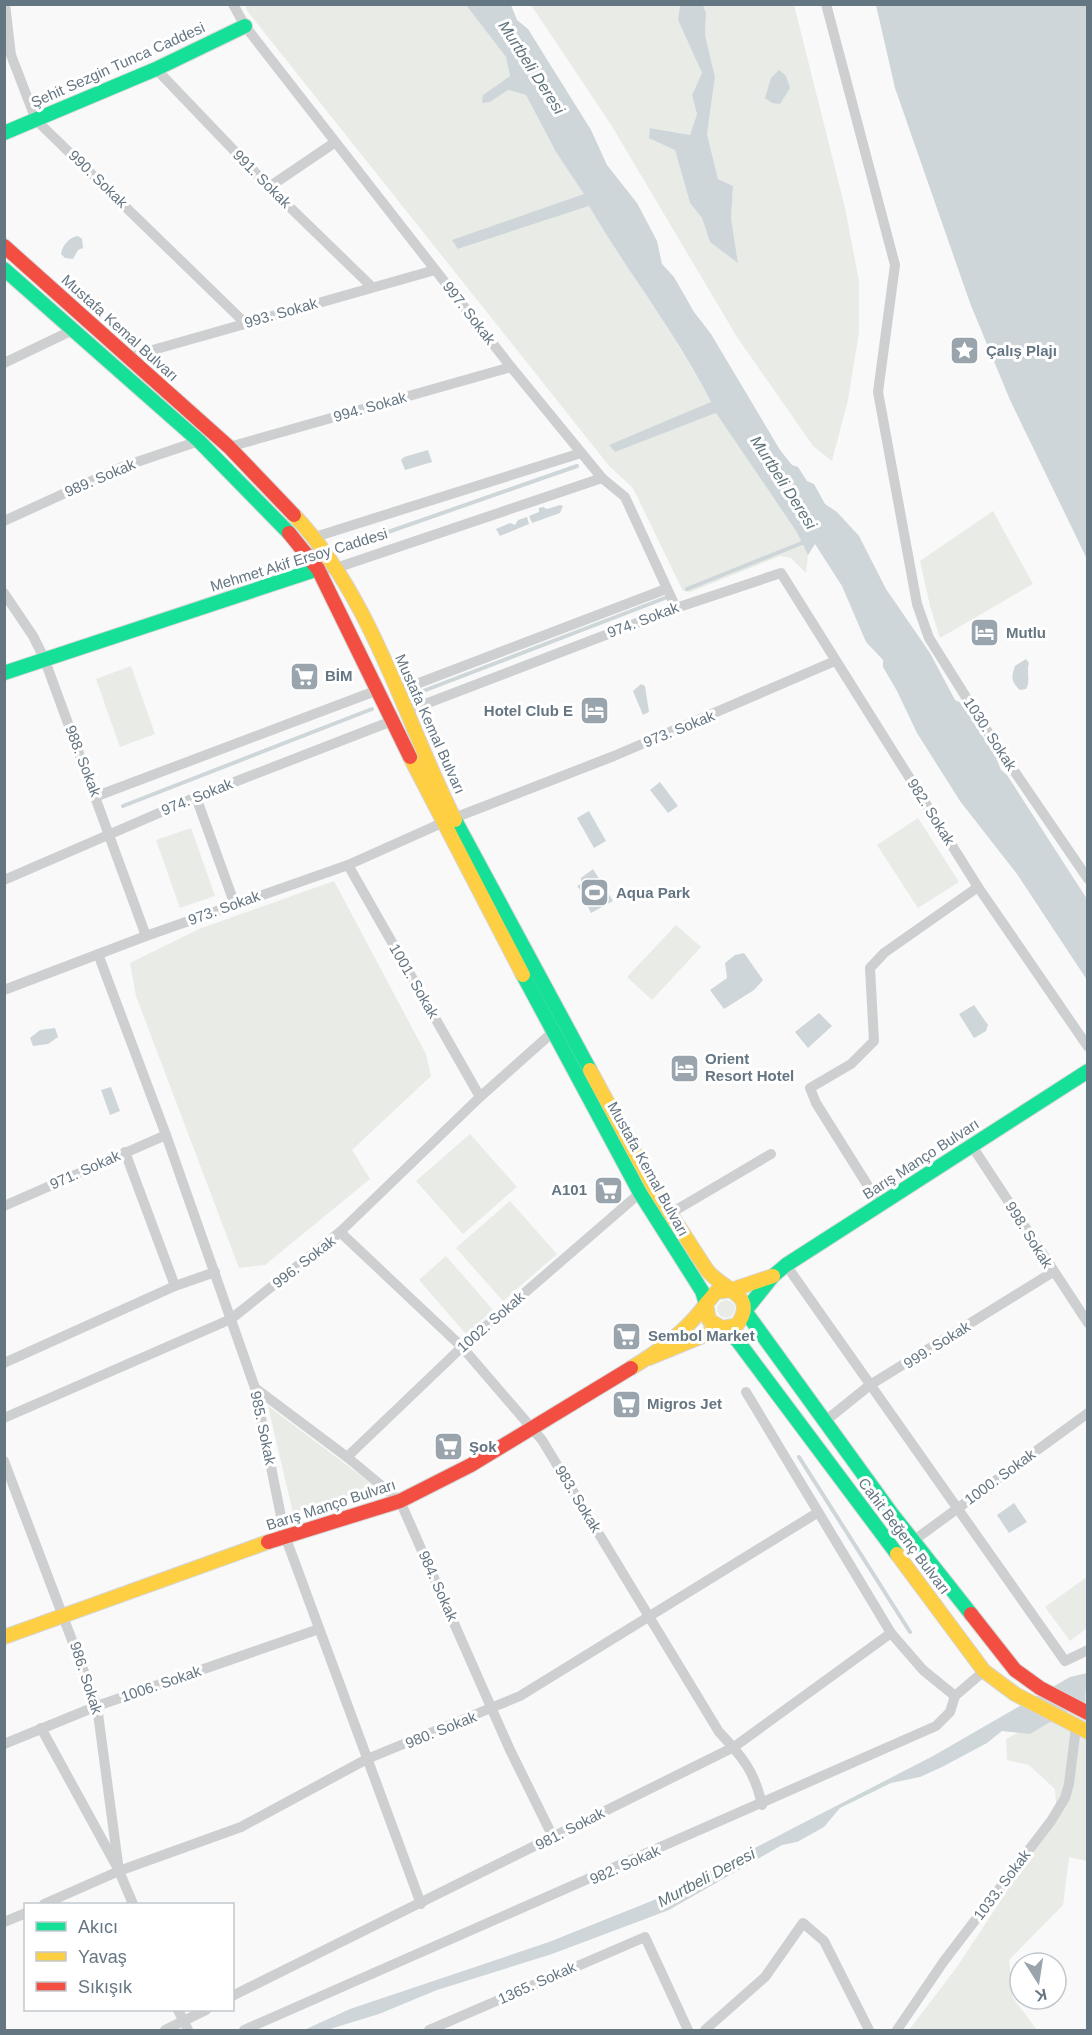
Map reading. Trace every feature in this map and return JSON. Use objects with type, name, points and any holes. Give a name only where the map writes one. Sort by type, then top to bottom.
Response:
[{"type":"main road","name":"Şehit Sezgin Tunca Caddesi","points":[[4,133],[156,69],[245,26]]},
{"type":"main road","name":"Mustafa Kemal Bulvarı","points":[[4,246],[229,447],[315,537],[336,568],[407,711],[448,820],[553,1032],[640,1193],[702,1291],[706,1304]]},
{"type":"main road","name":"Mustafa Kemal Bulvarı","points":[[4,270],[199,441],[281,523],[318,570],[392,721],[655,1190],[707,1270],[717,1282],[731,1290]]},
{"type":"main road","name":"Mehmet Akif Ersoy Caddesi","points":[[4,673],[318,570]]},
{"type":"main road","name":"Barış Manço Bulvarı","points":[[745,1311],[773,1276],[786,1265],[1088,1071]]},
{"type":"main road","name":"Barış Manço Bulvarı","points":[[731,1290],[773,1276]]},
{"type":"main road","points":[[731,1290],[741,1296],[745,1311],[738,1325],[722,1328],[709,1320],[706,1304],[716,1292],[731,1290]]},
{"type":"main road","name":"Barış Manço Bulvarı","points":[[4,1637],[285,1536],[400,1501],[471,1465],[646,1359],[698,1315],[706,1304]]},
{"type":"main road","name":"Cahit Beğenç Bulvarı","points":[[745,1311],[754,1328],[913,1541],[1015,1670],[1040,1688],[1088,1713]]},
{"type":"main road","name":"Barış Manço Bulvarı","points":[[646,1359],[674,1351],[722,1328]]},
{"type":"main road","name":"Cahit Beğenç Bulvarı","points":[[722,1328],[737,1340],[773,1387],[984,1671],[1015,1694],[1078,1728]]},
{"type":"street","name":"990. Sokak","points":[[5,4],[11,55],[36,120],[245,324]]},
{"type":"street","name":"997. Sokak","points":[[233,4],[245,26],[334,143],[511,367],[602,478],[625,497],[676,608]]},
{"type":"street","name":"1030. Sokak","points":[[826,4],[895,265],[878,392],[913,580],[929,638],[991,737],[1088,879]]},
{"type":"street","name":"991. Sokak","points":[[156,69],[269,187],[372,286]]},
{"type":"street","points":[[269,187],[334,143]]},
{"type":"street","name":"993. Sokak","points":[[128,357],[435,270]]},
{"type":"street","points":[[4,363],[74,330]]},
{"type":"street","name":"994. Sokak","points":[[229,447],[511,367]]},
{"type":"street","name":"989. Sokak","points":[[4,521],[122,467],[199,441]]},
{"type":"street","points":[[318,570],[315,537],[581,453]]},
{"type":"street","name":"Mehmet Akif Ersoy Caddesi","points":[[318,570],[336,568],[602,478]]},
{"type":"street","name":"974. Sokak","points":[[407,711],[676,608],[781,573]]},
{"type":"street","name":"982. Sokak","points":[[781,573],[978,887],[1088,1047]]},
{"type":"street","points":[[398,691],[666,589]]},
{"type":"street","name":"988. Sokak","points":[[4,593],[33,636],[44,658],[97,796],[146,936]]},
{"type":"street","name":"973. Sokak","points":[[4,990],[146,936],[348,865],[448,820],[614,756],[835,661]]},
{"type":"street","points":[[97,796],[378,690]]},
{"type":"street","name":"974. Sokak","points":[[4,880],[196,796],[392,721]]},
{"type":"street","points":[[196,796],[235,904]]},
{"type":"street","name":"1001. Sokak","points":[[348,865],[480,1097]]},
{"type":"street","points":[[880,1205],[816,1103],[810,1088],[851,1064],[874,1041],[870,968],[884,952],[978,887]]},
{"type":"street","name":"985. Sokak","points":[[98,954],[166,1135],[255,1388],[285,1536],[421,1904]]},
{"type":"street","name":"996. Sokak","points":[[4,1418],[231,1319],[340,1232],[480,1097],[553,1032]]},
{"type":"street","name":"971. Sokak","points":[[4,1206],[166,1135]]},
{"type":"street","name":"998. Sokak","points":[[972,1146],[1088,1323]]},
{"type":"street","points":[[125,1152],[175,1286]]},
{"type":"street","points":[[671,1214],[771,1154]]},
{"type":"street","name":"1002. Sokak","points":[[347,1457],[462,1347],[640,1193]]},
{"type":"street","name":"983. Sokak","points":[[340,1232],[462,1347],[533,1428],[651,1617],[719,1732],[734,1747],[756,1779],[762,1805]]},
{"type":"street","points":[[786,1265],[1065,1661],[1088,1650]]},
{"type":"street","points":[[4,1364],[175,1286],[214,1272]]},
{"type":"street","name":"999. Sokak","points":[[824,1422],[870,1385],[1053,1272]]},
{"type":"street","name":"984. Sokak","points":[[255,1388],[347,1457],[400,1501],[553,1837]]},
{"type":"street","points":[[746,1392],[891,1633],[923,1670],[955,1696]]},
{"type":"street","name":"1000. Sokak","points":[[913,1541],[1088,1413]]},
{"type":"street","name":"986. Sokak","points":[[4,1461],[98,1706],[119,1871],[132,1903]]},
{"type":"street","name":"980. Sokak","points":[[48,1903],[119,1871],[241,1827],[367,1759],[520,1696],[817,1513]]},
{"type":"street","name":"1006. Sokak","points":[[4,1744],[98,1706],[319,1629]]},
{"type":"street","name":"981. Sokak","points":[[234,1995],[734,1747],[891,1633]]},
{"type":"street","name":"982. Sokak","points":[[244,2031],[762,1805],[936,1726],[950,1712],[955,1696],[984,1671]]},
{"type":"street","points":[[41,1728],[119,1871]]},
{"type":"street","name":"1033. Sokak","points":[[897,2031],[944,1961],[1051,1821],[1065,1798],[1078,1728]]},
{"type":"street","points":[[4,1922],[24,1914]]},
{"type":"street","points":[[705,2031],[765,1977],[803,1923],[824,1941],[869,2031]]},
{"type":"street","name":"1365. Sokak","points":[[429,2031],[645,1937],[688,2031]]},
{"type":"street","points":[[178,2011],[185,2026]]},
{"type":"street","points":[[165,2031],[185,2026],[205,2011]]},
{"type":"shaded area","points":[[245,5],[466,5],[506,57],[510,76],[483,95],[490,102],[508,90],[526,95],[556,152],[585,194],[453,240],[459,249],[589,206],[683,353],[711,403],[609,445],[615,452],[716,413],[796,531],[808,555],[806,573],[791,558],[780,556],[690,592],[683,591],[633,488],[610,467],[248,12]]},
{"type":"shaded area","points":[[531,5],[680,5],[678,20],[702,73],[692,95],[697,114],[690,135],[651,128],[675,150],[690,203],[702,218],[710,242],[738,262],[731,218],[733,186],[718,179],[707,134],[715,77],[705,35],[706,13],[703,5],[794,5],[845,208],[859,281],[859,332],[848,400],[832,461],[813,446],[737,337],[610,123]]},
{"type":"shaded area","points":[[993,511],[1033,584],[940,638],[920,561]]},
{"type":"shaded area","points":[[131,666],[155,734],[120,747],[96,679]]},
{"type":"shaded area","points":[[918,818],[959,882],[918,908],[877,845]]},
{"type":"shaded area","points":[[191,828],[215,896],[180,908],[156,840]]},
{"type":"shaded area","points":[[334,881],[426,1054],[431,1076],[352,1150],[370,1179],[265,1265],[239,1268],[136,996],[130,963],[199,929]]},
{"type":"shaded area","points":[[676,925],[701,947],[652,1000],[627,977]]},
{"type":"shaded area","points":[[470,1134],[517,1187],[463,1234],[416,1181]]},
{"type":"shaded area","points":[[510,1201],[557,1254],[503,1301],[456,1248]]},
{"type":"shaded area","points":[[446,1256],[493,1310],[466,1334],[419,1280]]},
{"type":"shaded area","points":[[722,1300],[730,1300],[735,1305],[733,1316],[722,1318],[717,1313],[717,1305]]},
{"type":"shaded area","points":[[268,1406],[376,1487],[293,1513]]},
{"type":"shaded area","points":[[1087,1577],[1087,1628],[1070,1641],[1045,1607]]},
{"type":"shaded area","points":[[1087,1696],[1087,1861],[1069,1857],[1063,1905],[1018,1951],[1008,1951],[1008,2011],[1023,2011],[1037,2030],[909,2030],[957,1967],[1057,1815],[1055,1789],[1029,1765],[1007,1760],[1006,1739]]},
{"type":"water","name":"Murtbeli Deresi","points":[[466,5],[511,5],[517,20],[528,29],[591,130],[607,165],[637,203],[657,241],[662,264],[674,277],[694,312],[711,334],[780,450],[792,465],[798,467],[807,481],[814,484],[825,504],[837,512],[859,536],[886,589],[930,653],[955,700],[961,703],[996,757],[1001,770],[1007,775],[1087,899],[1087,980],[1017,874],[960,801],[917,733],[883,667],[883,660],[866,642],[842,586],[815,544],[808,555],[796,531],[716,413],[615,452],[609,445],[711,402],[683,352],[589,206],[458,249],[452,240],[584,194],[556,152],[526,95],[508,90],[490,102],[482,103],[483,95],[510,76],[506,57]]},
{"type":"water","points":[[680,5],[703,5],[706,13],[705,35],[715,77],[707,134],[718,179],[733,186],[731,218],[738,263],[710,242],[702,218],[690,203],[675,150],[649,138],[650,128],[690,135],[697,114],[692,95],[702,73],[678,20]]},
{"type":"water","points":[[876,5],[1087,5],[1087,559],[1010,400],[970,303],[895,88]]},
{"type":"water","points":[[779,70],[786,76],[790,88],[780,104],[772,103],[765,98],[771,78]]},
{"type":"water","points":[[78,236],[82,239],[83,248],[78,250],[73,259],[65,258],[61,254],[64,245]]},
{"type":"water","points":[[428,450],[432,462],[405,470],[401,460],[404,457]]},
{"type":"water","points":[[563,506],[560,513],[532,523],[529,516],[539,512],[539,508],[547,509]]},
{"type":"water","points":[[527,517],[529,524],[500,536],[496,529],[510,523],[515,525],[518,520]]},
{"type":"water","points":[[1026,659],[1029,663],[1028,683],[1026,689],[1020,690],[1013,682],[1013,673],[1015,666]]},
{"type":"water","points":[[641,684],[645,686],[649,712],[643,715],[633,691]]},
{"type":"water","points":[[660,782],[678,806],[668,813],[650,790]]},
{"type":"water","points":[[589,811],[606,841],[594,848],[577,818]]},
{"type":"water","name":"Aqua Park","points":[[593,869],[613,901],[591,913],[586,903],[587,899],[577,886],[581,884],[581,878]]},
{"type":"water","points":[[744,953],[763,980],[754,990],[724,1009],[710,990],[727,978],[725,963],[735,955]]},
{"type":"water","points":[[974,1005],[988,1025],[986,1031],[974,1038],[959,1014]]},
{"type":"water","points":[[819,1013],[832,1026],[808,1048],[795,1032]]},
{"type":"water","points":[[55,1028],[58,1037],[48,1044],[33,1046],[30,1038],[40,1030]]},
{"type":"water","points":[[111,1087],[120,1111],[110,1115],[101,1090]]},
{"type":"water","points":[[1014,1503],[1027,1522],[1009,1533],[997,1515]]},
{"type":"water","name":"Murtbeli Deresi","points":[[1087,1673],[1085,1701],[1030,1734],[1002,1731],[987,1743],[942,1767],[920,1777],[891,1783],[840,1808],[824,1827],[797,1842],[782,1845],[669,1910],[552,1954],[437,1990],[379,2014],[330,2029],[304,2030],[350,2009],[549,1942],[654,1900],[933,1756],[1070,1677]]},
{"type":"waterway","points":[[348,546],[577,466]]},
{"type":"waterway","points":[[687,589],[802,543]]},
{"type":"waterway","points":[[418,693],[665,598]]},
{"type":"waterway","points":[[123,806],[372,709]]},
{"type":"waterway","points":[[799,1457],[910,1632]]},
{"type":"traffic: fast","points":[[4,133],[156,69],[245,26]]},
{"type":"traffic: fast","points":[[4,269],[199,441],[289,533]]},
{"type":"traffic: fast","points":[[4,673],[318,569]]},
{"type":"traffic: fast","points":[[455,820],[590,1070]]},
{"type":"traffic: fast","points":[[523,975],[640,1193],[702,1291],[706,1304]]},
{"type":"traffic: fast","points":[[745,1311],[773,1276],[786,1265],[1088,1071]]},
{"type":"traffic: fast","points":[[745,1311],[892,1514],[971,1614]]},
{"type":"traffic: fast","points":[[722,1328],[737,1340],[897,1554]]},
{"type":"traffic: slow","points":[[294,515],[345,583],[366,621],[455,820]]},
{"type":"traffic: slow","points":[[410,757],[523,975]]},
{"type":"traffic: slow","points":[[590,1070],[655,1190],[707,1270],[714,1277],[729,1288],[736,1294],[744,1306],[743,1315],[737,1325],[722,1328],[709,1320],[706,1304],[716,1292],[731,1290],[773,1276]]},
{"type":"traffic: slow","points":[[631,1368],[672,1339],[706,1304]]},
{"type":"traffic: slow","points":[[649,1358],[722,1328]]},
{"type":"traffic: slow","points":[[4,1637],[268,1542]]},
{"type":"traffic: slow","points":[[897,1554],[984,1671],[1015,1694],[1088,1732]]},
{"type":"traffic: jam","points":[[4,246],[229,447],[294,515]]},
{"type":"traffic: jam","points":[[289,533],[318,569],[410,757]]},
{"type":"traffic: jam","points":[[268,1542],[400,1501],[471,1465],[631,1368]]},
{"type":"traffic: jam","points":[[971,1614],[1015,1670],[1040,1688],[1088,1713]]},
{"type":"place","name":"Çalış Plajı","points":[[965,351]]},
{"type":"place","name":"Mutlu","points":[[985,633]]},
{"type":"place","name":"BİM","points":[[304,676]]},
{"type":"place","name":"Hotel Club E","points":[[594,711]]},
{"type":"place","name":"Aqua Park","points":[[595,893]]},
{"type":"place","name":"Orient Resort Hotel","points":[[684,1068]]},
{"type":"place","name":"A101","points":[[608,1190]]},
{"type":"place","name":"Sembol Market","points":[[627,1336]]},
{"type":"place","name":"Migros Jet","points":[[626,1404]]},
{"type":"place","name":"Şok","points":[[448,1447]]}]
